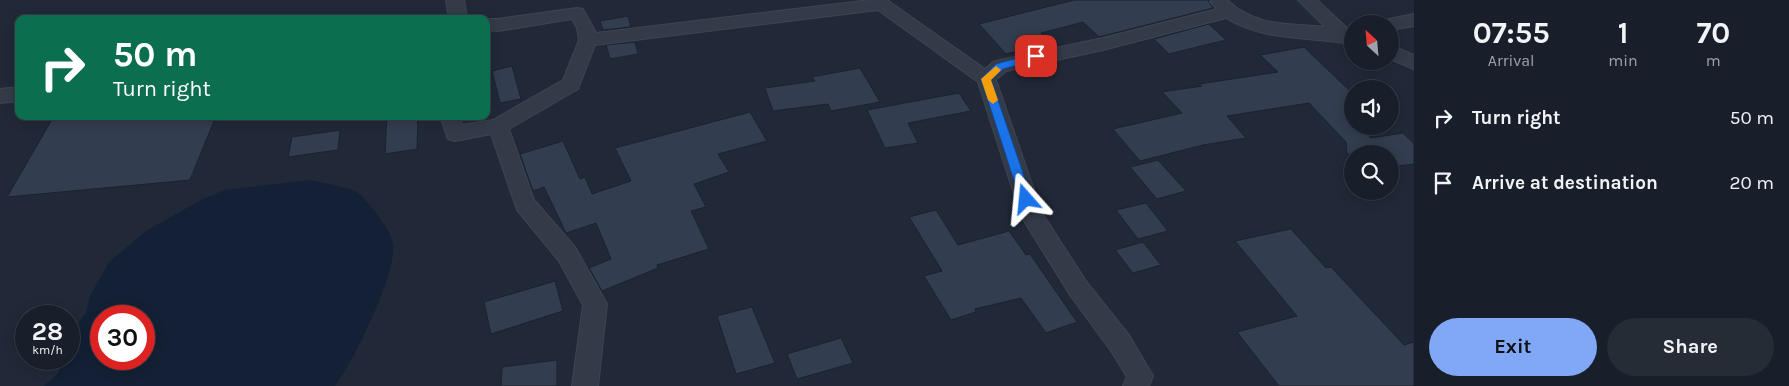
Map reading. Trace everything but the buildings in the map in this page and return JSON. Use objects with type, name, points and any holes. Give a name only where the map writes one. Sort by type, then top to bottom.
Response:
[{"type":"street","points":[[455,0],[457,15]]},
{"type":"street","points":[[1307,0],[1344,30]]},
{"type":"street","points":[[588,40],[881,4],[986,79],[1032,216],[1078,288],[1120,343],[1140,376],[1136,386]]},
{"type":"street","points":[[986,79],[1000,66],[1036,56],[1103,44],[1223,6],[1251,25],[1293,32],[1344,35]]},
{"type":"street","points":[[451,120],[455,134],[498,126],[571,84],[588,40],[586,28],[577,13],[498,25],[490,24]]},
{"type":"street","points":[[1399,22],[1414,20]]},
{"type":"street","points":[[1399,56],[1414,63]]},
{"type":"street","points":[[498,126],[525,204],[566,254],[595,304],[585,386]]},
{"type":"water","points":[[310,180],[354,191],[373,209],[391,237],[393,256],[389,274],[373,316],[363,338],[335,386],[44,386],[59,370],[80,370],[80,320],[86,312],[90,296],[109,262],[146,231],[201,200],[225,190]]},
{"type":"slow traffic","points":[[993,100],[986,79],[996,70]]},
{"type":"route","points":[[1026,199],[986,79],[1000,66],[1036,56]]}]
